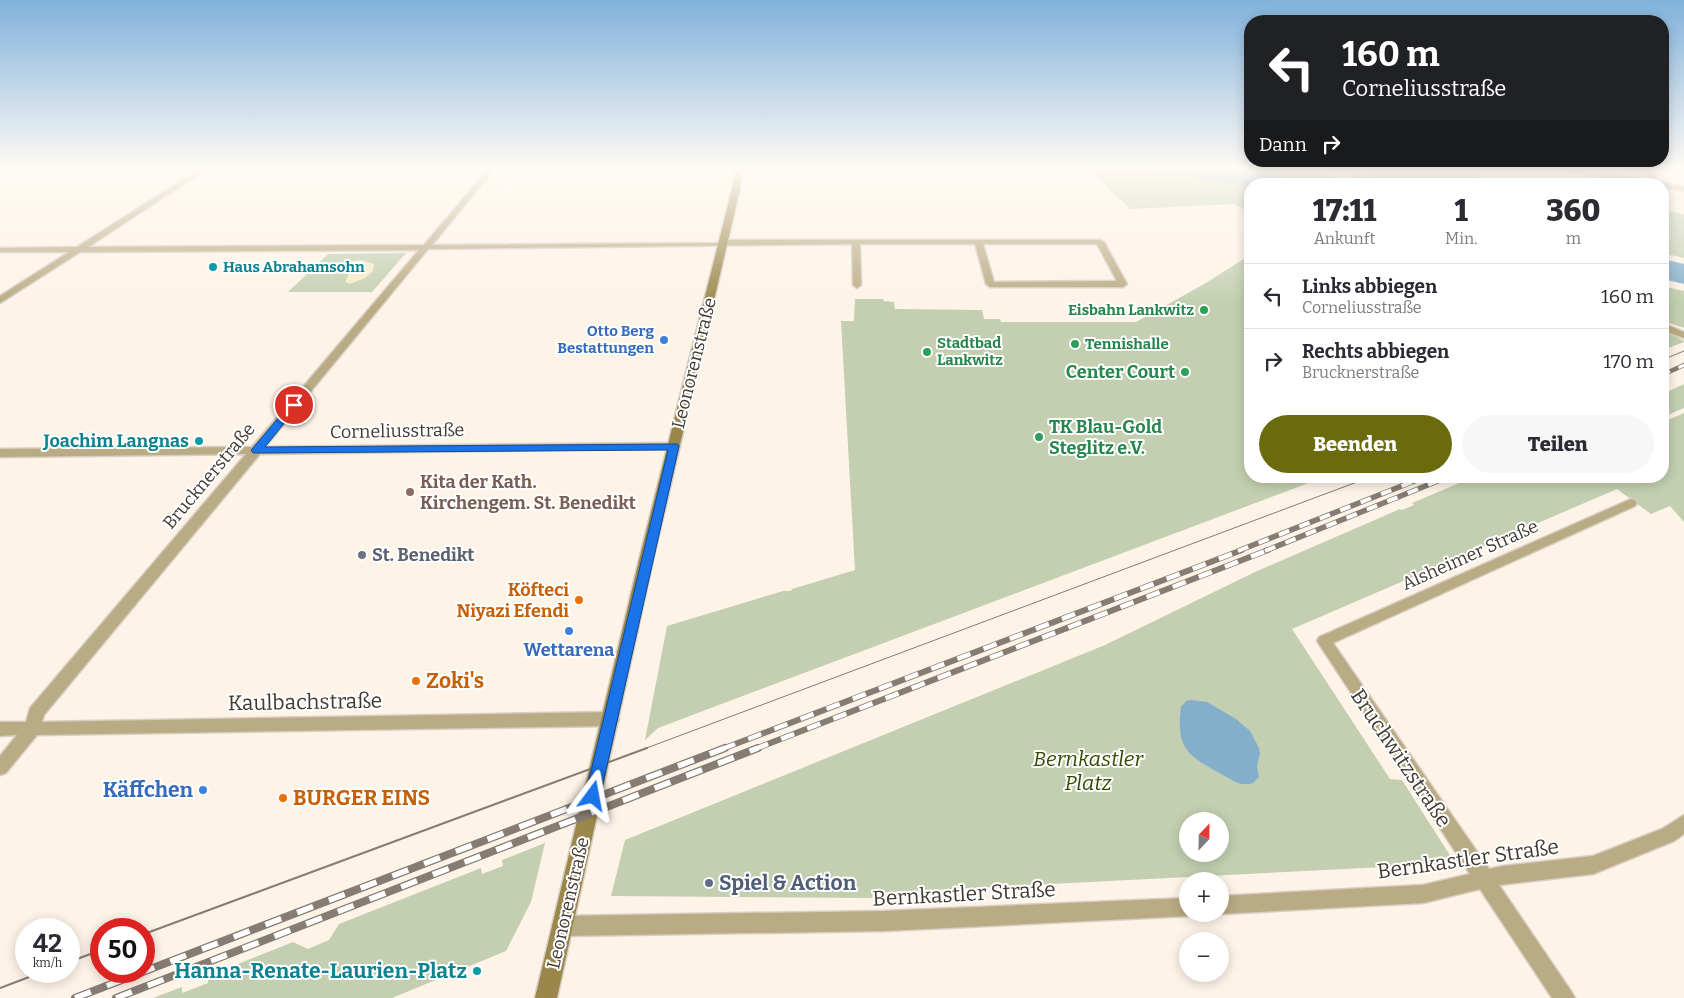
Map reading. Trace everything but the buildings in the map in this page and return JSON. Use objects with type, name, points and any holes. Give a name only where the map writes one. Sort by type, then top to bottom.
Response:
[{"type":"main road","name":"Leonorenstraße","points":[[546,998],[646,560],[730,214]]},
{"type":"street","points":[[0,300],[135,214]]},
{"type":"street","name":"Brucknerstraße","points":[[0,768],[32,729],[36,713],[454,214]]},
{"type":"street","points":[[0,250],[856,242],[978,242],[1100,242],[1123,284],[993,286],[990,284],[978,242]]},
{"type":"street","points":[[856,242],[857,285]]},
{"type":"street","points":[[1669,329],[1684,335]]},
{"type":"street","name":"Corneliusstraße","points":[[0,453],[674,446]]},
{"type":"street","name":"Alsheimer Straße","points":[[1324,641],[1631,503]]},
{"type":"street","name":"Bruchwitzstraße","points":[[1324,641],[1564,998]]},
{"type":"street","name":"Kaulbachstraße","points":[[0,730],[611,719]]},
{"type":"street","name":"Bernkastler Straße","points":[[1229,905],[1423,894],[1503,875],[1593,865],[1668,835],[1684,823]]},
{"type":"street","name":"Bernkastler Straße","points":[[562,926],[884,922],[1179,907]]},
{"type":"green space","points":[[1669,214],[1684,214],[1684,258],[1669,254]]},
{"type":"green space","points":[[406,253],[372,292],[288,292],[328,254]]},
{"type":"green space","points":[[1244,259],[1244,483],[1308,483],[658,728],[645,740],[667,626],[783,591],[791,591],[792,589],[855,570],[841,321],[854,321],[855,299],[883,299],[884,301],[894,302],[895,309],[982,310],[984,319],[1000,319],[1001,322],[1136,322],[1206,283]]},
{"type":"green space","points":[[1669,288],[1684,291],[1684,328],[1669,323]]},
{"type":"green space","points":[[1669,333],[1684,341],[1669,348]]},
{"type":"green space","points":[[1684,384],[1684,408],[1669,414],[1669,391]]},
{"type":"green space","name":"Bernkastler Platz","points":[[1684,413],[1684,522],[1670,506],[1651,514],[1617,489],[1292,629],[1390,779],[1402,780],[1451,857],[1440,858],[1444,864],[1229,875],[1229,872],[1179,872],[1179,877],[873,893],[872,898],[611,896],[625,840],[1105,645],[1255,572],[1400,509],[1402,510],[1414,505],[1412,503],[1459,483],[1669,483],[1669,419]]},
{"type":"green space","points":[[545,843],[531,902],[506,951],[392,998],[153,998],[182,987],[182,993],[208,983],[208,976],[293,942],[308,949],[329,940],[339,924],[481,868],[482,874],[503,866],[502,860]]},
{"type":"sand","points":[[361,260],[374,264],[373,271],[365,278],[350,284],[345,282],[352,267],[346,262]]},
{"type":"water","points":[[1669,260],[1684,264],[1684,284],[1669,280]]},
{"type":"water","points":[[1186,701],[1207,702],[1236,719],[1250,731],[1260,753],[1257,766],[1259,777],[1253,783],[1244,784],[1233,781],[1199,761],[1186,748],[1180,732],[1181,707]]},
{"type":"tram line","points":[[1669,357],[1684,351]]},
{"type":"tram line","points":[[644,749],[1354,483]]},
{"type":"tram line","points":[[155,930],[647,748]]},
{"type":"tram line","points":[[80,958],[90,954]]},
{"type":"tram line","points":[[0,988],[15,982]]},
{"type":"railway","points":[[1669,372],[1684,365]]},
{"type":"railway","points":[[1238,551],[1409,483]]},
{"type":"railway","points":[[1265,551],[1433,483]]},
{"type":"railway","points":[[722,749],[1242,550]]},
{"type":"railway","points":[[755,749],[1268,550]]},
{"type":"railway","points":[[75,998],[725,748]]},
{"type":"railway","points":[[116,998],[758,748]]},
{"type":"place","name":"Haus Abrahamsohn","points":[[213,267]]},
{"type":"place","name":"Eisbahn Lankwitz","points":[[1204,310]]},
{"type":"place","name":"Otto Berg Bestattungen","points":[[664,340]]},
{"type":"place","name":"Tennishalle","points":[[1075,344]]},
{"type":"place","name":"Stadtbad Lankwitz","points":[[927,352]]},
{"type":"place","name":"Center Court","points":[[1185,372]]},
{"type":"place","name":"TK Blau-Gold Steglitz e.V.","points":[[1039,437]]},
{"type":"place","name":"Joachim Langnas","points":[[199,441]]},
{"type":"place","name":"Kita der Kath. Kirchengem. St. Benedikt","points":[[410,492]]},
{"type":"place","name":"St. Benedikt","points":[[362,555]]},
{"type":"place","name":"Köfteci Niyazi Efendi","points":[[579,600]]},
{"type":"place","name":"Wettarena","points":[[569,631]]},
{"type":"place","name":"Zoki's","points":[[416,681]]},
{"type":"place","name":"Käffchen","points":[[203,790]]},
{"type":"place","name":"BURGER EINS","points":[[283,798]]},
{"type":"place","name":"Spiel & Action","points":[[709,883]]},
{"type":"place","name":"Hanna-Renate-Laurien-Platz","points":[[477,971]]},
{"type":"route","points":[[294,405],[256,450],[674,446],[646,560],[593,796]]}]
